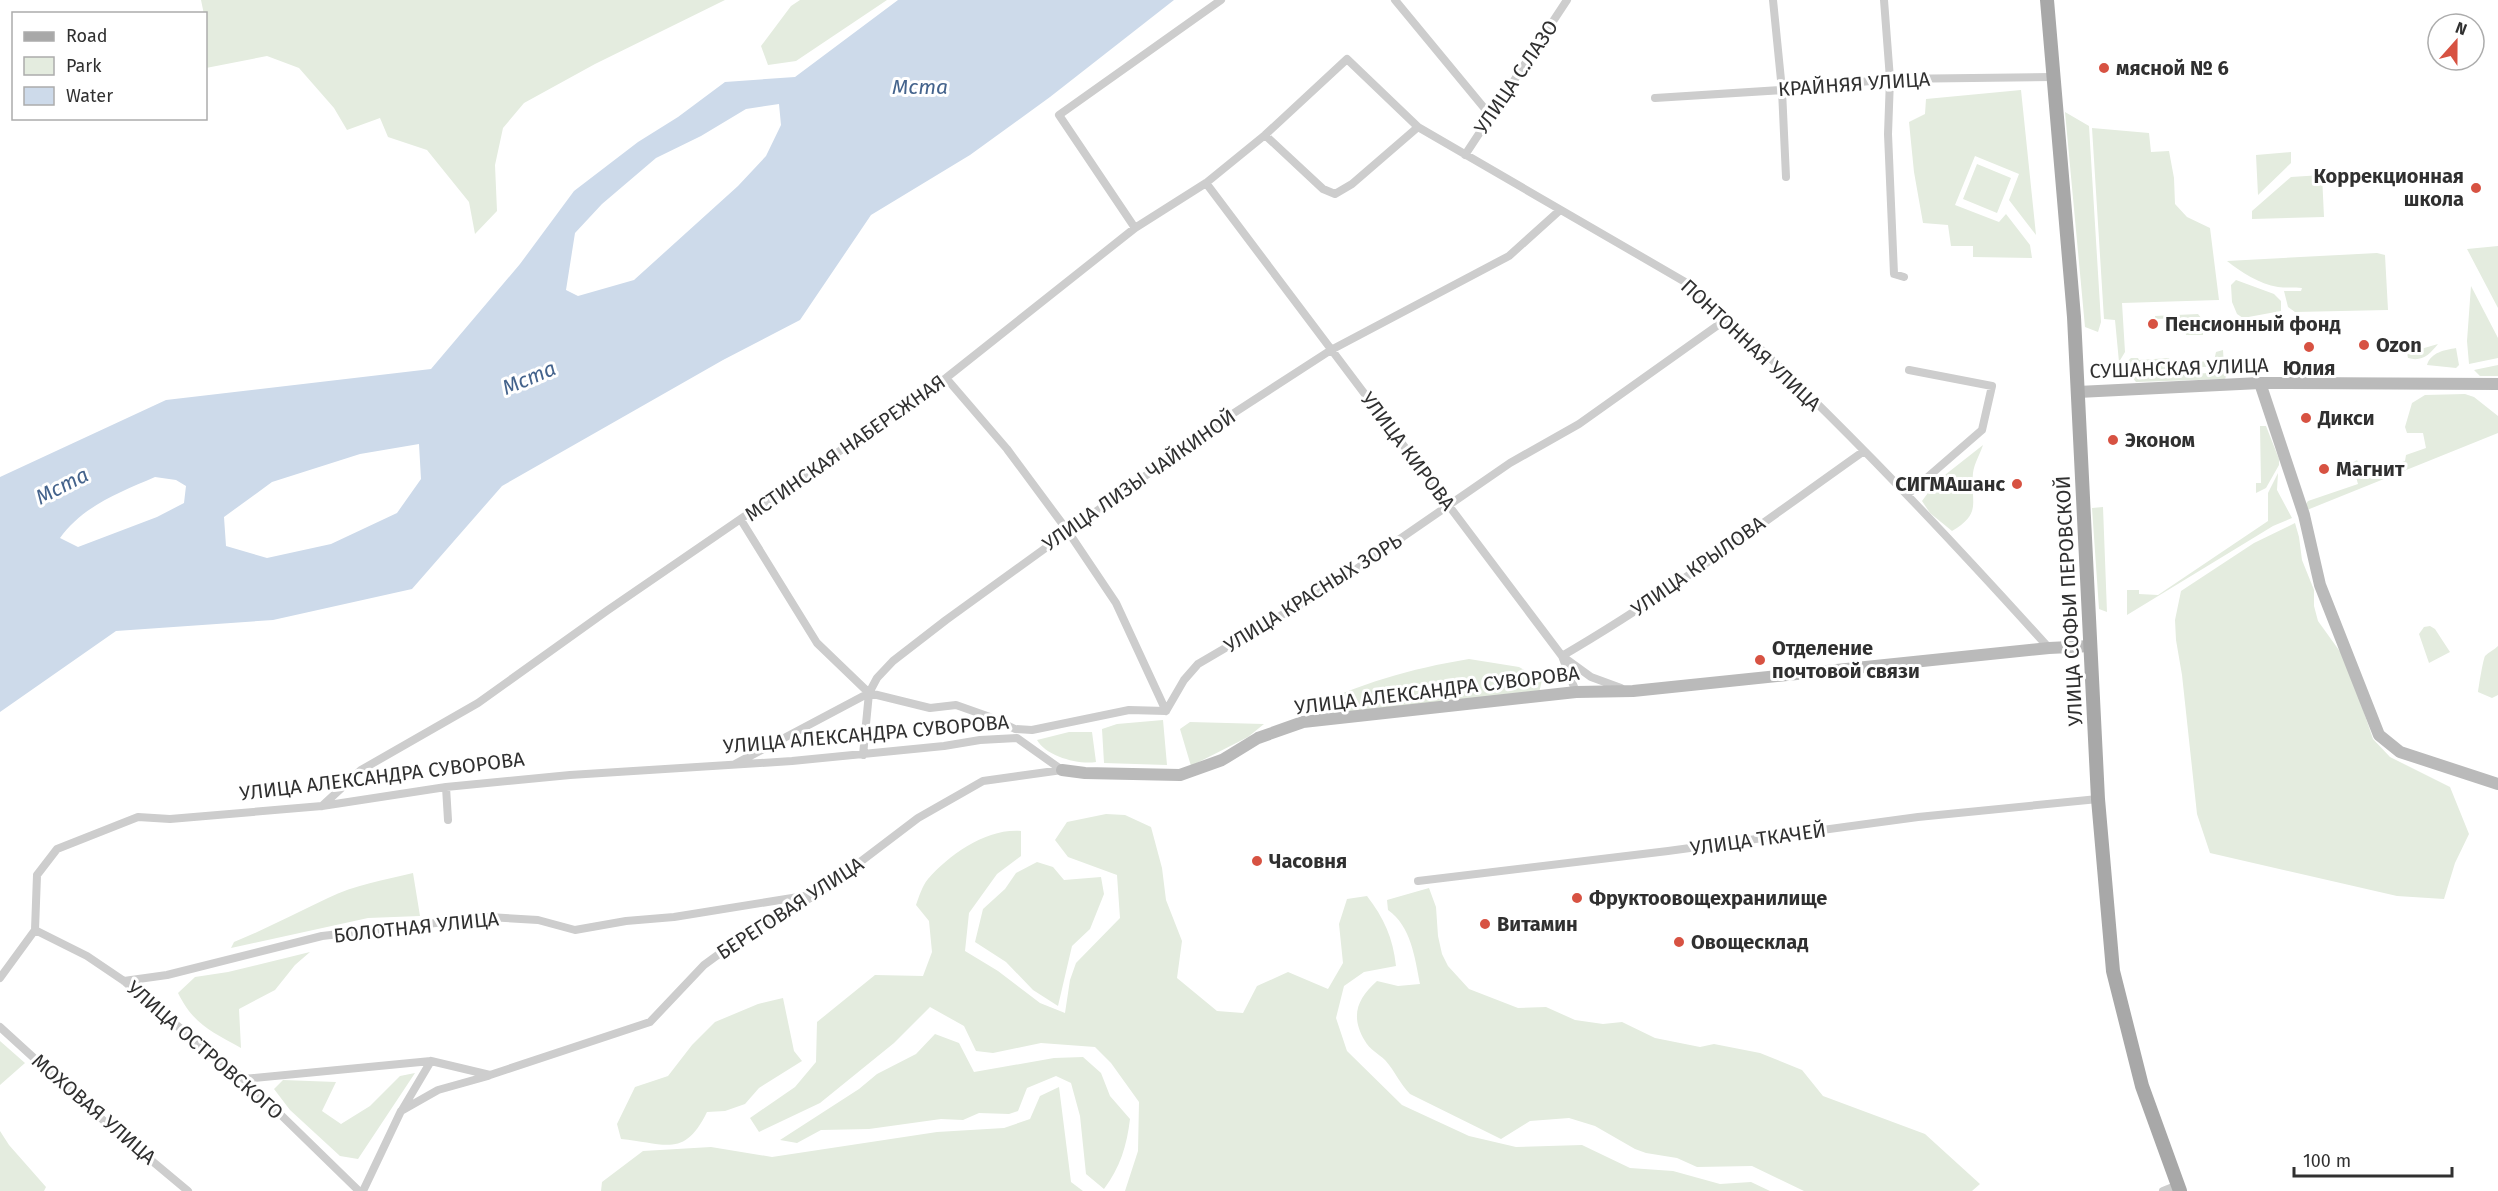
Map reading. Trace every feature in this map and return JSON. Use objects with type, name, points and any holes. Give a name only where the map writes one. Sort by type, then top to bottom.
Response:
[{"type":"main road","name":"УЛИЦА СОФЬИ ПЕРОВСКОЙ","points":[[2047,0],[2074,316],[2098,799],[2113,971],[2142,1086],[2179,1188]]},
{"type":"street","points":[[1136,228],[1059,115],[1221,0]]},
{"type":"street","points":[[1395,0],[1490,115]]},
{"type":"street","name":"УЛИЦА С.ЛАЗО","points":[[1465,155],[1567,0]]},
{"type":"street","points":[[1773,0],[1782,90],[1786,177]]},
{"type":"street","points":[[1884,0],[1890,79],[1888,134],[1894,274],[1904,277]]},
{"type":"street","name":"ПОНТОННАЯ УЛИЦА","points":[[1347,59],[1418,127],[1559,211],[1648,259],[1692,286],[1728,318],[1907,495],[1956,545],[2049,648]]},
{"type":"street","name":"МСТИНСКАЯ НАБЕРЕЖНАЯ","points":[[322,806],[361,770],[478,703],[608,610],[946,378],[1136,228],[1206,183],[1265,135],[1347,59]]},
{"type":"street","name":"КРАЙНЯЯ УЛИЦА","points":[[1655,98],[1782,90],[1890,79],[2053,77]]},
{"type":"street","points":[[1265,135],[1323,189],[1335,194],[1352,184],[1418,127]]},
{"type":"street","name":"УЛИЦА КИРОВА","points":[[1206,183],[1562,656],[1592,677],[1632,691]]},
{"type":"street","name":"УЛИЦА ЛИЗЫ ЧАЙКИНОЙ","points":[[731,766],[869,693],[877,678],[893,661],[1067,530],[1218,424],[1331,350],[1509,256],[1559,211]]},
{"type":"street","name":"УЛИЦА КРАСНЫХ ЗОРЬ","points":[[1166,711],[1184,680],[1198,664],[1333,585],[1510,463],[1579,424],[1728,318]]},
{"type":"street","points":[[1907,495],[1982,430],[1992,386],[1909,370]]},
{"type":"street","points":[[741,520],[817,642],[869,693],[930,708],[956,705],[1016,729],[1032,730],[1129,710],[1166,711],[1116,603],[1067,530],[1007,449],[946,378]]},
{"type":"street","points":[[2260,383],[2304,515],[2320,585],[2379,735],[2400,752],[2498,784]]},
{"type":"street","name":"СУШАНСКАЯ УЛИЦА","points":[[2078,392],[2260,383],[2498,384]]},
{"type":"street","name":"УЛИЦА КРЫЛОВА","points":[[1562,656],[1597,636],[1698,568],[1863,451]]},
{"type":"street","name":"УЛИЦА АЛЕКСАНДРА СУВОРОВА","points":[[35,930],[38,875],[57,849],[138,817],[170,819],[322,806],[446,787],[570,775],[731,766],[863,755],[980,740],[1017,738],[1062,770],[1085,773],[1180,775],[1222,760],[1258,738],[1303,723],[1576,692],[1632,691],[2049,648],[2091,646]]},
{"type":"street","points":[[1562,656],[1576,692]]},
{"type":"street","points":[[863,755],[869,693]]},
{"type":"street","name":"БЕРЕГОВАЯ УЛИЦА","points":[[401,1111],[438,1090],[650,1022],[704,965],[756,927],[818,894],[918,818],[983,780],[1062,770]]},
{"type":"street","points":[[446,787],[448,820]]},
{"type":"street","name":"УЛИЦА ТКАЧЕЙ","points":[[1418,881],[1668,851],[1918,816],[2098,799]]},
{"type":"street","name":"БОЛОТНАЯ УЛИЦА","points":[[124,981],[167,975],[322,936],[488,917],[538,920],[575,930],[818,894]]},
{"type":"street","points":[[0,978],[35,930]]},
{"type":"street","name":"УЛИЦА ОСТРОВСКОГО","points":[[35,930],[87,956],[124,981],[244,1079],[361,1191]]},
{"type":"street","name":"МОХОВАЯ УЛИЦА","points":[[0,1027],[91,1110],[188,1191]]},
{"type":"street","points":[[244,1079],[431,1061],[490,1075]]},
{"type":"street","points":[[361,1191],[401,1111],[431,1061]]},
{"type":"street","points":[[2163,1191],[2179,1188]]},
{"type":"green space","points":[[201,0],[725,0],[595,64],[524,103],[503,128],[495,165],[497,211],[475,234],[469,202],[427,150],[388,137],[380,118],[347,130],[334,108],[299,68],[267,56],[207,68],[207,12],[203,12]]},
{"type":"green space","points":[[800,0],[887,0],[796,61],[768,65],[761,46],[791,6]]},
{"type":"green space","points":[[2021,90],[2036,235],[2009,200],[2019,174],[1975,156],[1955,205],[1999,222],[2006,214],[2030,245],[2032,258],[1973,257],[1973,246],[1951,246],[1948,225],[1923,223],[1914,172],[1909,122],[1925,114],[1926,99]]},
{"type":"green space","points":[[2065,112],[2089,126],[2101,322],[2098,332],[2085,327]]},
{"type":"green space","points":[[2092,128],[2149,133],[2151,152],[2169,151],[2174,178],[2175,204],[2187,217],[2210,228],[2219,300],[2122,303],[2125,352],[2119,362],[2115,320],[2104,319]]},
{"type":"green space","points":[[2291,152],[2291,163],[2258,195],[2256,155]]},
{"type":"green space","points":[[1977,164],[2011,178],[1997,213],[1963,199]]},
{"type":"green space","points":[[2322,175],[2324,217],[2252,219],[2252,211],[2291,177]]},
{"type":"green space","points":[[2498,246],[2498,308],[2467,249]]},
{"type":"green space","points":[[2377,253],[2385,255],[2388,310],[2295,312],[2288,307],[2284,291],[2301,291],[2302,288],[2278,287],[2264,283],[2227,261]]},
{"type":"green space","points":[[2236,280],[2274,294],[2281,301],[2281,311],[2243,318],[2237,314],[2232,302],[2231,285]]},
{"type":"green space","points":[[2471,286],[2498,338],[2498,358],[2469,364],[2467,341]]},
{"type":"green space","points":[[2198,314],[2202,319],[2203,335],[2186,335],[2185,328],[2180,328],[2179,318],[2155,319],[2155,316]]},
{"type":"green space","points":[[2438,344],[2425,357],[2408,358],[2407,353]]},
{"type":"green space","points":[[2456,348],[2459,365],[2456,368],[2427,365],[2435,354]]},
{"type":"green space","points":[[2223,350],[2224,366],[2121,371],[2121,367],[2131,358],[2139,360],[2169,358],[2171,363],[2214,361],[2216,352]]},
{"type":"green space","points":[[2498,365],[2498,376],[2480,376],[2474,370]]},
{"type":"green space","points":[[2228,372],[2225,379],[2136,382],[2132,377]]},
{"type":"green space","points":[[2465,394],[2474,397],[2498,416],[2498,433],[2307,510],[2308,501],[2358,484],[2352,463],[2357,460],[2362,474],[2367,475],[2405,461],[2406,455],[2426,448],[2423,433],[2407,433],[2405,427],[2412,403],[2425,395]]},
{"type":"green space","points":[[2260,426],[2266,426],[2279,459],[2279,465],[2266,488],[2256,493],[2256,483],[2261,483]]},
{"type":"green space","points":[[1983,445],[1973,473],[1971,512],[1962,525],[1952,531],[1930,513],[1922,501],[1936,482]]},
{"type":"green space","points":[[2278,473],[2277,490],[2292,518],[2273,526],[2127,615],[2127,590],[2139,590],[2139,594],[2158,595],[2268,521],[2268,493]]},
{"type":"green space","points":[[2103,507],[2107,612],[2099,609],[2092,508]]},
{"type":"green space","points":[[2295,523],[2302,560],[2314,590],[2314,606],[2318,621],[2341,653],[2373,739],[2390,757],[2450,787],[2469,834],[2455,863],[2444,899],[2397,896],[2210,853],[2197,814],[2176,640],[2175,620],[2181,591],[2254,543]]},
{"type":"green space","points":[[2430,626],[2435,629],[2450,652],[2429,663],[2419,634],[2424,627]]},
{"type":"green space","points":[[2498,646],[2498,695],[2492,698],[2478,692],[2485,656]]},
{"type":"green space","points":[[1469,659],[1519,667],[1542,680],[1539,693],[1332,713],[1305,710],[1386,678]]},
{"type":"green space","points":[[1163,720],[1167,765],[1104,763],[1102,729],[1117,724]]},
{"type":"green space","points":[[1190,722],[1264,724],[1248,737],[1191,766],[1180,729]]},
{"type":"green space","points":[[1069,732],[1092,732],[1096,762],[1080,762],[1063,758],[1047,751],[1037,740]]},
{"type":"green space","points":[[1106,814],[1125,815],[1151,827],[1162,868],[1166,900],[1182,941],[1177,978],[1217,1011],[1243,1013],[1257,986],[1288,972],[1328,989],[1343,963],[1339,924],[1347,899],[1367,896],[1387,929],[1393,946],[1396,966],[1364,972],[1344,986],[1336,1018],[1347,1051],[1402,1105],[1469,1136],[1516,1147],[1582,1145],[1630,1168],[1673,1171],[1720,1184],[1751,1182],[1770,1191],[1125,1191],[1138,1151],[1139,1102],[1111,1063],[1095,1047],[1041,1043],[993,1053],[976,1051],[964,1026],[930,1007],[894,1043],[820,1103],[759,1132],[750,1118],[795,1087],[816,1062],[817,1022],[875,975],[923,976],[932,952],[929,921],[916,905],[921,892],[928,879],[947,861],[982,838],[1008,831],[1021,831],[1021,856],[997,874],[969,913],[965,951],[998,971],[1040,1003],[1065,1013],[1070,980],[1076,963],[1120,918],[1117,875],[1068,857],[1055,840],[1067,822]]},
{"type":"green space","points":[[1037,862],[1053,867],[1064,880],[1101,877],[1104,894],[1090,929],[1072,946],[1058,1006],[1033,990],[1006,962],[975,942],[983,909],[1005,889],[1016,873]]},
{"type":"green space","points":[[413,873],[420,916],[368,918],[231,948],[234,942],[338,893]]},
{"type":"green space","points":[[1429,888],[1436,907],[1442,954],[1448,966],[1469,989],[1518,1008],[1546,1007],[1575,1020],[1603,1024],[1622,1022],[1655,1038],[1700,1047],[1714,1044],[1760,1053],[1802,1070],[1823,1096],[1925,1134],[1980,1184],[1972,1191],[1804,1191],[1752,1166],[1697,1167],[1677,1158],[1646,1153],[1595,1126],[1569,1118],[1530,1121],[1501,1139],[1410,1094],[1385,1060],[1367,1044],[1360,1032],[1357,1016],[1360,1001],[1377,981],[1398,986],[1420,984],[1411,943],[1402,925],[1388,910],[1387,900]]},
{"type":"green space","points":[[310,952],[295,965],[275,990],[239,1009],[241,1048],[212,1032],[197,1020],[178,993],[195,977],[228,972]]},
{"type":"green space","points":[[783,998],[794,1051],[802,1061],[759,1088],[745,1104],[725,1111],[707,1112],[699,1127],[690,1137],[681,1142],[661,1145],[621,1139],[617,1124],[635,1087],[668,1076],[692,1045],[715,1022],[758,1004]]},
{"type":"green space","points":[[935,1034],[959,1043],[974,1072],[1054,1058],[1083,1057],[1101,1073],[1110,1096],[1130,1119],[1122,1156],[1104,1189],[1086,1174],[1080,1116],[1071,1083],[1056,1076],[1027,1088],[1018,1111],[1009,1114],[979,1113],[963,1120],[941,1119],[869,1129],[821,1130],[797,1143],[780,1140],[859,1089],[877,1074],[916,1054]]},
{"type":"green space","points":[[0,1041],[25,1063],[0,1085]]},
{"type":"green space","points":[[415,1073],[358,1159],[340,1156],[290,1110],[274,1089],[283,1080],[336,1082],[322,1111],[341,1124],[370,1106],[400,1076]]},
{"type":"green space","points":[[1059,1087],[1071,1182],[1083,1191],[601,1191],[602,1182],[643,1151],[711,1147],[772,1157],[937,1132],[1004,1128],[1030,1119],[1040,1096]]},
{"type":"green space","points":[[0,1131],[9,1145],[46,1187],[44,1191],[0,1191]]},
{"type":"water","name":"Мста","points":[[898,0],[1174,0],[1050,97],[970,155],[871,215],[800,320],[723,360],[502,486],[412,589],[273,620],[116,631],[0,712],[0,477],[166,400],[431,369],[520,264],[574,191],[638,142],[678,117],[725,82],[795,77]],"holes":[[[779,104],[781,125],[766,156],[738,186],[634,280],[578,296],[566,290],[575,233],[602,204],[656,158],[701,136],[746,109]],[[419,444],[421,479],[397,513],[331,544],[267,558],[226,546],[224,517],[272,482],[360,454]],[[155,477],[176,480],[186,486],[184,503],[157,517],[78,547],[60,538],[80,517],[116,494]]]},
{"type":"place","name":"мясной № 6","points":[[2104,68]]},
{"type":"place","name":"Коррекционная школа","points":[[2476,188]]},
{"type":"place","name":"Пенсионный фонд","points":[[2153,324]]},
{"type":"place","name":"Ozon","points":[[2364,345]]},
{"type":"place","name":"Юлия","points":[[2309,347]]},
{"type":"place","name":"Дикси","points":[[2306,418]]},
{"type":"place","name":"Эконом","points":[[2113,440]]},
{"type":"place","name":"Магнит","points":[[2324,469]]},
{"type":"place","name":"СИГМАшанс","points":[[2017,484]]},
{"type":"place","name":"Отделение почтовой связи","points":[[1760,660]]},
{"type":"place","name":"Часовня","points":[[1257,861]]},
{"type":"place","name":"Фруктоовощехранилище","points":[[1577,898]]},
{"type":"place","name":"Витамин","points":[[1485,924]]},
{"type":"place","name":"Овощесклад","points":[[1679,942]]}]
